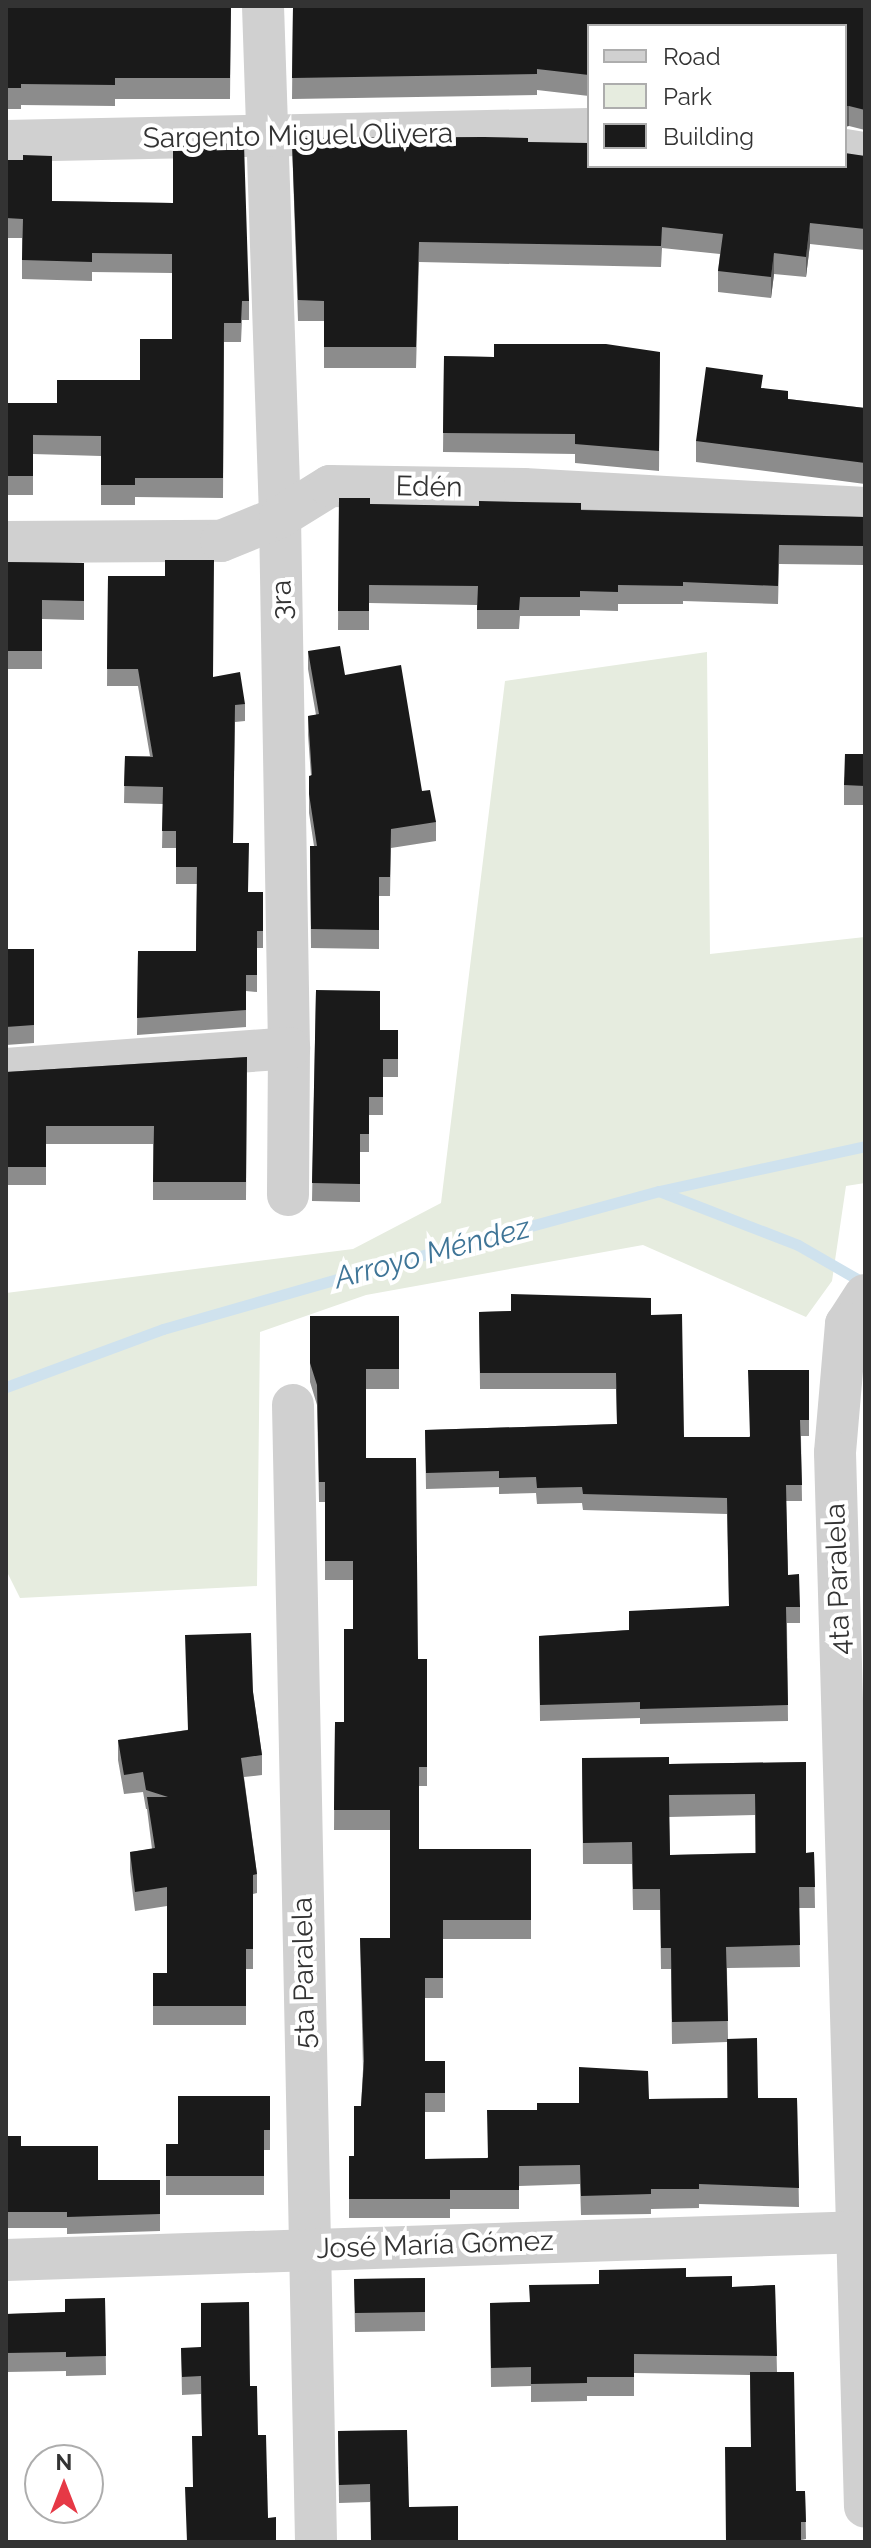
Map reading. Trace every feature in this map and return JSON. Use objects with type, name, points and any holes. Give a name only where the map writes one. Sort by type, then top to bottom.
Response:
[{"type":"street","name":"3ra","points":[[263,6],[280,517],[289,1048],[288,1195]]},
{"type":"street","name":"Sargento Miguel Olivera","points":[[6,141],[587,129]]},
{"type":"street","name":"Edén","points":[[6,542],[221,541],[280,517],[330,486],[524,489],[865,508]]},
{"type":"street","points":[[6,1069],[289,1048]]},
{"type":"street","name":"4ta Paralela","points":[[855,1310],[835,1453],[861,2232],[865,2507]]},
{"type":"street","name":"5ta Paralela","points":[[293,1405],[316,2542]]},
{"type":"street","name":"José María Gómez","points":[[6,2260],[861,2232]]},
{"type":"green space","points":[[707,652],[710,954],[865,937],[865,1183],[846,1186],[832,1281],[806,1317],[643,1245],[366,1295],[260,1332],[257,1586],[20,1598],[6,1570],[6,1293],[353,1249],[441,1203],[505,681]]},
{"type":"building","points":[[6,6],[231,6],[230,78],[115,78],[115,85],[21,84],[21,88],[6,88]]},
{"type":"building","points":[[293,6],[865,6],[865,110],[847,106],[847,24],[587,24],[587,75],[537,69],[537,74],[292,78]]},
{"type":"building","points":[[484,137],[528,138],[528,142],[587,143],[587,168],[847,168],[847,153],[865,156],[865,229],[810,223],[806,257],[774,253],[771,277],[718,271],[723,234],[662,227],[661,246],[419,242],[416,347],[324,347],[324,301],[298,300],[292,143],[295,138]]},
{"type":"building","points":[[173,142],[244,144],[249,301],[242,301],[241,323],[224,323],[223,478],[135,478],[135,485],[101,485],[101,436],[33,435],[33,476],[6,476],[6,403],[57,403],[57,380],[140,380],[140,339],[172,339],[172,254],[92,253],[92,262],[22,260],[23,219],[6,218],[6,160],[23,160],[23,155],[52,156],[52,201],[173,203]]},
{"type":"building","points":[[494,344],[606,344],[660,352],[659,451],[575,444],[575,434],[443,433],[444,356],[494,357]]},
{"type":"building","points":[[706,367],[763,375],[761,388],[788,391],[788,399],[865,408],[865,463],[696,441]]},
{"type":"building","points":[[339,498],[370,498],[370,504],[479,506],[479,501],[581,503],[581,510],[865,517],[865,546],[779,545],[778,586],[683,582],[683,586],[618,585],[618,592],[580,591],[580,597],[520,597],[519,610],[477,610],[478,586],[369,585],[369,611],[338,611]]},
{"type":"building","points":[[165,560],[214,560],[213,677],[240,672],[245,704],[235,705],[233,843],[249,843],[248,892],[263,892],[263,931],[257,931],[257,975],[246,975],[246,1010],[137,1018],[138,951],[196,951],[197,867],[176,867],[176,831],[162,831],[163,787],[124,786],[125,756],[153,757],[138,669],[107,669],[108,576],[165,576]]},
{"type":"building","points":[[6,562],[84,563],[84,601],[42,600],[42,651],[6,651]]},
{"type":"building","points":[[340,646],[345,675],[401,665],[422,791],[430,790],[436,822],[391,829],[390,877],[379,877],[379,930],[311,929],[310,846],[317,846],[309,794],[309,776],[312,775],[308,716],[319,714],[308,651]]},
{"type":"building","points":[[845,754],[865,754],[865,786],[844,785]]},
{"type":"building","points":[[6,949],[34,949],[34,1025],[6,1027]]},
{"type":"building","points":[[316,990],[380,991],[380,1030],[398,1030],[398,1059],[383,1059],[383,1097],[369,1097],[369,1134],[360,1134],[360,1184],[312,1183]]},
{"type":"building","points":[[247,1057],[246,1182],[153,1182],[154,1126],[46,1126],[46,1167],[6,1167],[6,1072]]},
{"type":"building","points":[[511,1294],[651,1298],[651,1315],[682,1314],[684,1437],[750,1437],[748,1370],[809,1370],[809,1420],[800,1420],[802,1485],[786,1485],[788,1575],[799,1574],[800,1607],[786,1607],[788,1705],[640,1709],[640,1702],[540,1705],[539,1636],[629,1630],[629,1611],[729,1606],[727,1498],[583,1494],[582,1487],[537,1488],[536,1477],[499,1478],[499,1471],[426,1473],[425,1430],[617,1424],[616,1373],[480,1373],[479,1312],[511,1311]]},
{"type":"building","points":[[310,1316],[399,1316],[399,1369],[366,1369],[366,1458],[416,1458],[418,1659],[427,1659],[427,1767],[419,1767],[419,1849],[531,1849],[531,1920],[443,1920],[443,1978],[425,1978],[425,2061],[445,2061],[445,2093],[425,2093],[425,2159],[488,2158],[487,2110],[537,2110],[537,2103],[579,2103],[579,2067],[648,2071],[649,2099],[728,2098],[727,2039],[757,2038],[758,2098],[797,2098],[799,2188],[699,2184],[699,2189],[651,2189],[651,2194],[581,2196],[580,2165],[519,2166],[519,2190],[450,2190],[450,2199],[349,2199],[349,2156],[354,2156],[354,2106],[361,2106],[364,2061],[360,1938],[390,1938],[390,1810],[334,1810],[335,1722],[344,1722],[344,1629],[353,1629],[353,1561],[325,1561],[325,1482],[319,1482],[317,1385],[310,1363]]},
{"type":"building","points":[[251,1633],[253,1692],[262,1755],[241,1758],[257,1874],[253,1875],[253,1949],[246,1949],[246,2006],[153,2006],[153,1973],[167,1973],[167,1887],[135,1892],[130,1852],[155,1848],[147,1797],[168,1797],[146,1790],[143,1772],[124,1775],[118,1740],[188,1730],[185,1635]]},
{"type":"building","points":[[669,1757],[669,1764],[806,1762],[806,1853],[814,1852],[815,1887],[799,1887],[800,1945],[726,1947],[728,2021],[672,2022],[671,1948],[661,1948],[660,1889],[633,1889],[632,1842],[583,1843],[582,1758]],"holes":[[[755,1794],[756,1853],[670,1855],[669,1795]]]},
{"type":"building","points":[[178,2096],[270,2096],[270,2130],[264,2130],[264,2176],[166,2176],[166,2144],[178,2144]]},
{"type":"building","points":[[6,2136],[21,2136],[21,2146],[98,2146],[98,2180],[160,2180],[160,2214],[67,2217],[67,2212],[6,2212]]},
{"type":"building","points":[[686,2268],[686,2277],[732,2276],[732,2287],[775,2285],[777,2356],[634,2354],[634,2377],[587,2377],[587,2383],[531,2384],[531,2367],[491,2368],[490,2303],[530,2302],[529,2285],[599,2284],[599,2270]]},
{"type":"building","points":[[425,2278],[425,2312],[355,2313],[354,2279]]},
{"type":"building","points":[[105,2298],[106,2356],[66,2357],[66,2352],[6,2353],[6,2314],[65,2312],[65,2299]]},
{"type":"building","points":[[249,2302],[250,2386],[257,2386],[258,2435],[266,2435],[268,2518],[276,2517],[276,2542],[187,2542],[185,2487],[193,2487],[192,2436],[202,2436],[201,2376],[182,2377],[181,2348],[201,2347],[201,2303]]},
{"type":"building","points":[[750,2372],[794,2372],[796,2491],[805,2491],[806,2522],[801,2522],[801,2542],[726,2542],[725,2447],[751,2447]]},
{"type":"building","points":[[407,2430],[409,2507],[458,2506],[458,2542],[371,2542],[370,2484],[339,2485],[338,2431]]},
{"type":"waterway","name":"Arroyo Méndez","points":[[6,1387],[163,1329],[372,1269],[659,1191],[865,1146]]},
{"type":"waterway","points":[[659,1191],[798,1245],[864,1283]]}]
